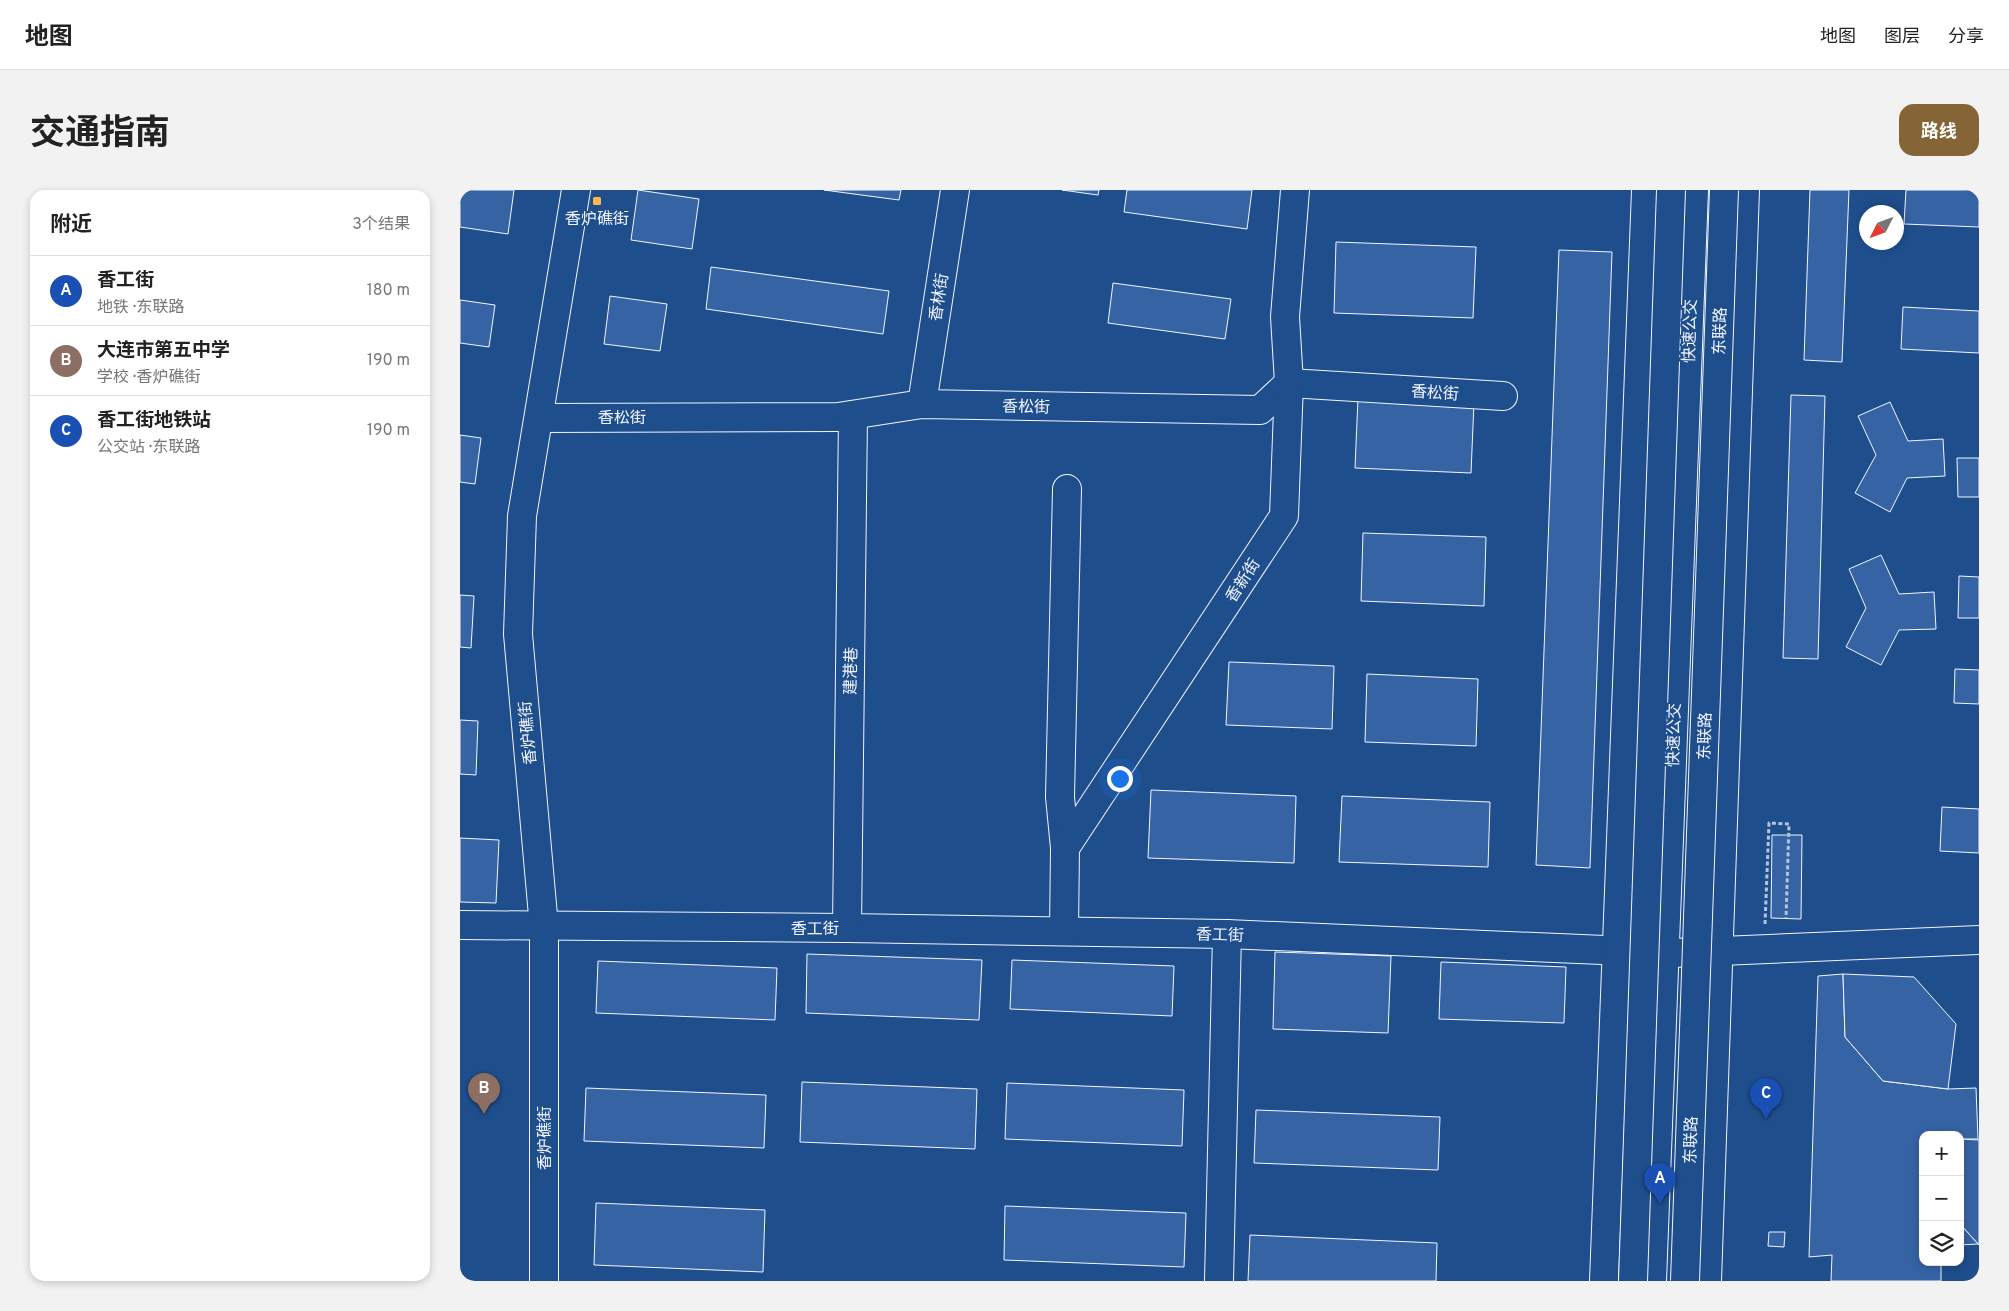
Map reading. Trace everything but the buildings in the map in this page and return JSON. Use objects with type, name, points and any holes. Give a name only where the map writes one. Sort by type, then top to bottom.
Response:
[{"type":"main road","name":"香炉礁街","points":[[544,1281],[544,926],[518,634],[522,516],[576,190]]},
{"type":"main road","name":"香林街","points":[[922,404],[954,190]]},
{"type":"main road","name":"香新街","points":[[1065,848],[1284,516],[1289,383],[1285,317],[1295,190]]},
{"type":"main road","points":[[1604,1281],[1646,190]]},
{"type":"main road","points":[[1633,1281],[1671,190]]},
{"type":"main road","name":"快速公交","points":[[1662,1281],[1669,953],[1694,190]]},
{"type":"main road","name":"快速公交","points":[[1652,1281],[1685,609],[1702,190]]},
{"type":"main road","name":"东联路","points":[[1685,1281],[1724,190]]},
{"type":"main road","points":[[1707,1281],[1744,190]]},
{"type":"main road","name":"香松街","points":[[539,418],[838,417],[922,404],[1260,410],[1289,383],[1502,396]]},
{"type":"main road","name":"建港巷","points":[[847,928],[853,415]]},
{"type":"main road","points":[[1064,931],[1065,848],[1060,797],[1067,489]]},
{"type":"main road","name":"香工街","points":[[460,925],[847,928],[1227,934],[1669,953],[1718,953],[1979,940]]},
{"type":"main road","points":[[1219,1281],[1227,934]]},
{"type":"path","points":[[1765,927],[1769,823],[1789,824],[1786,918]]},
{"type":"place","name":"香炉礁街","points":[[597,201]]},
{"type":"place","name":"大连市第五中学","points":[[484,1114]]},
{"type":"place","name":"香工街地铁站","points":[[1766,1119]]},
{"type":"place","name":"香工街","points":[[1660,1204]]}]
